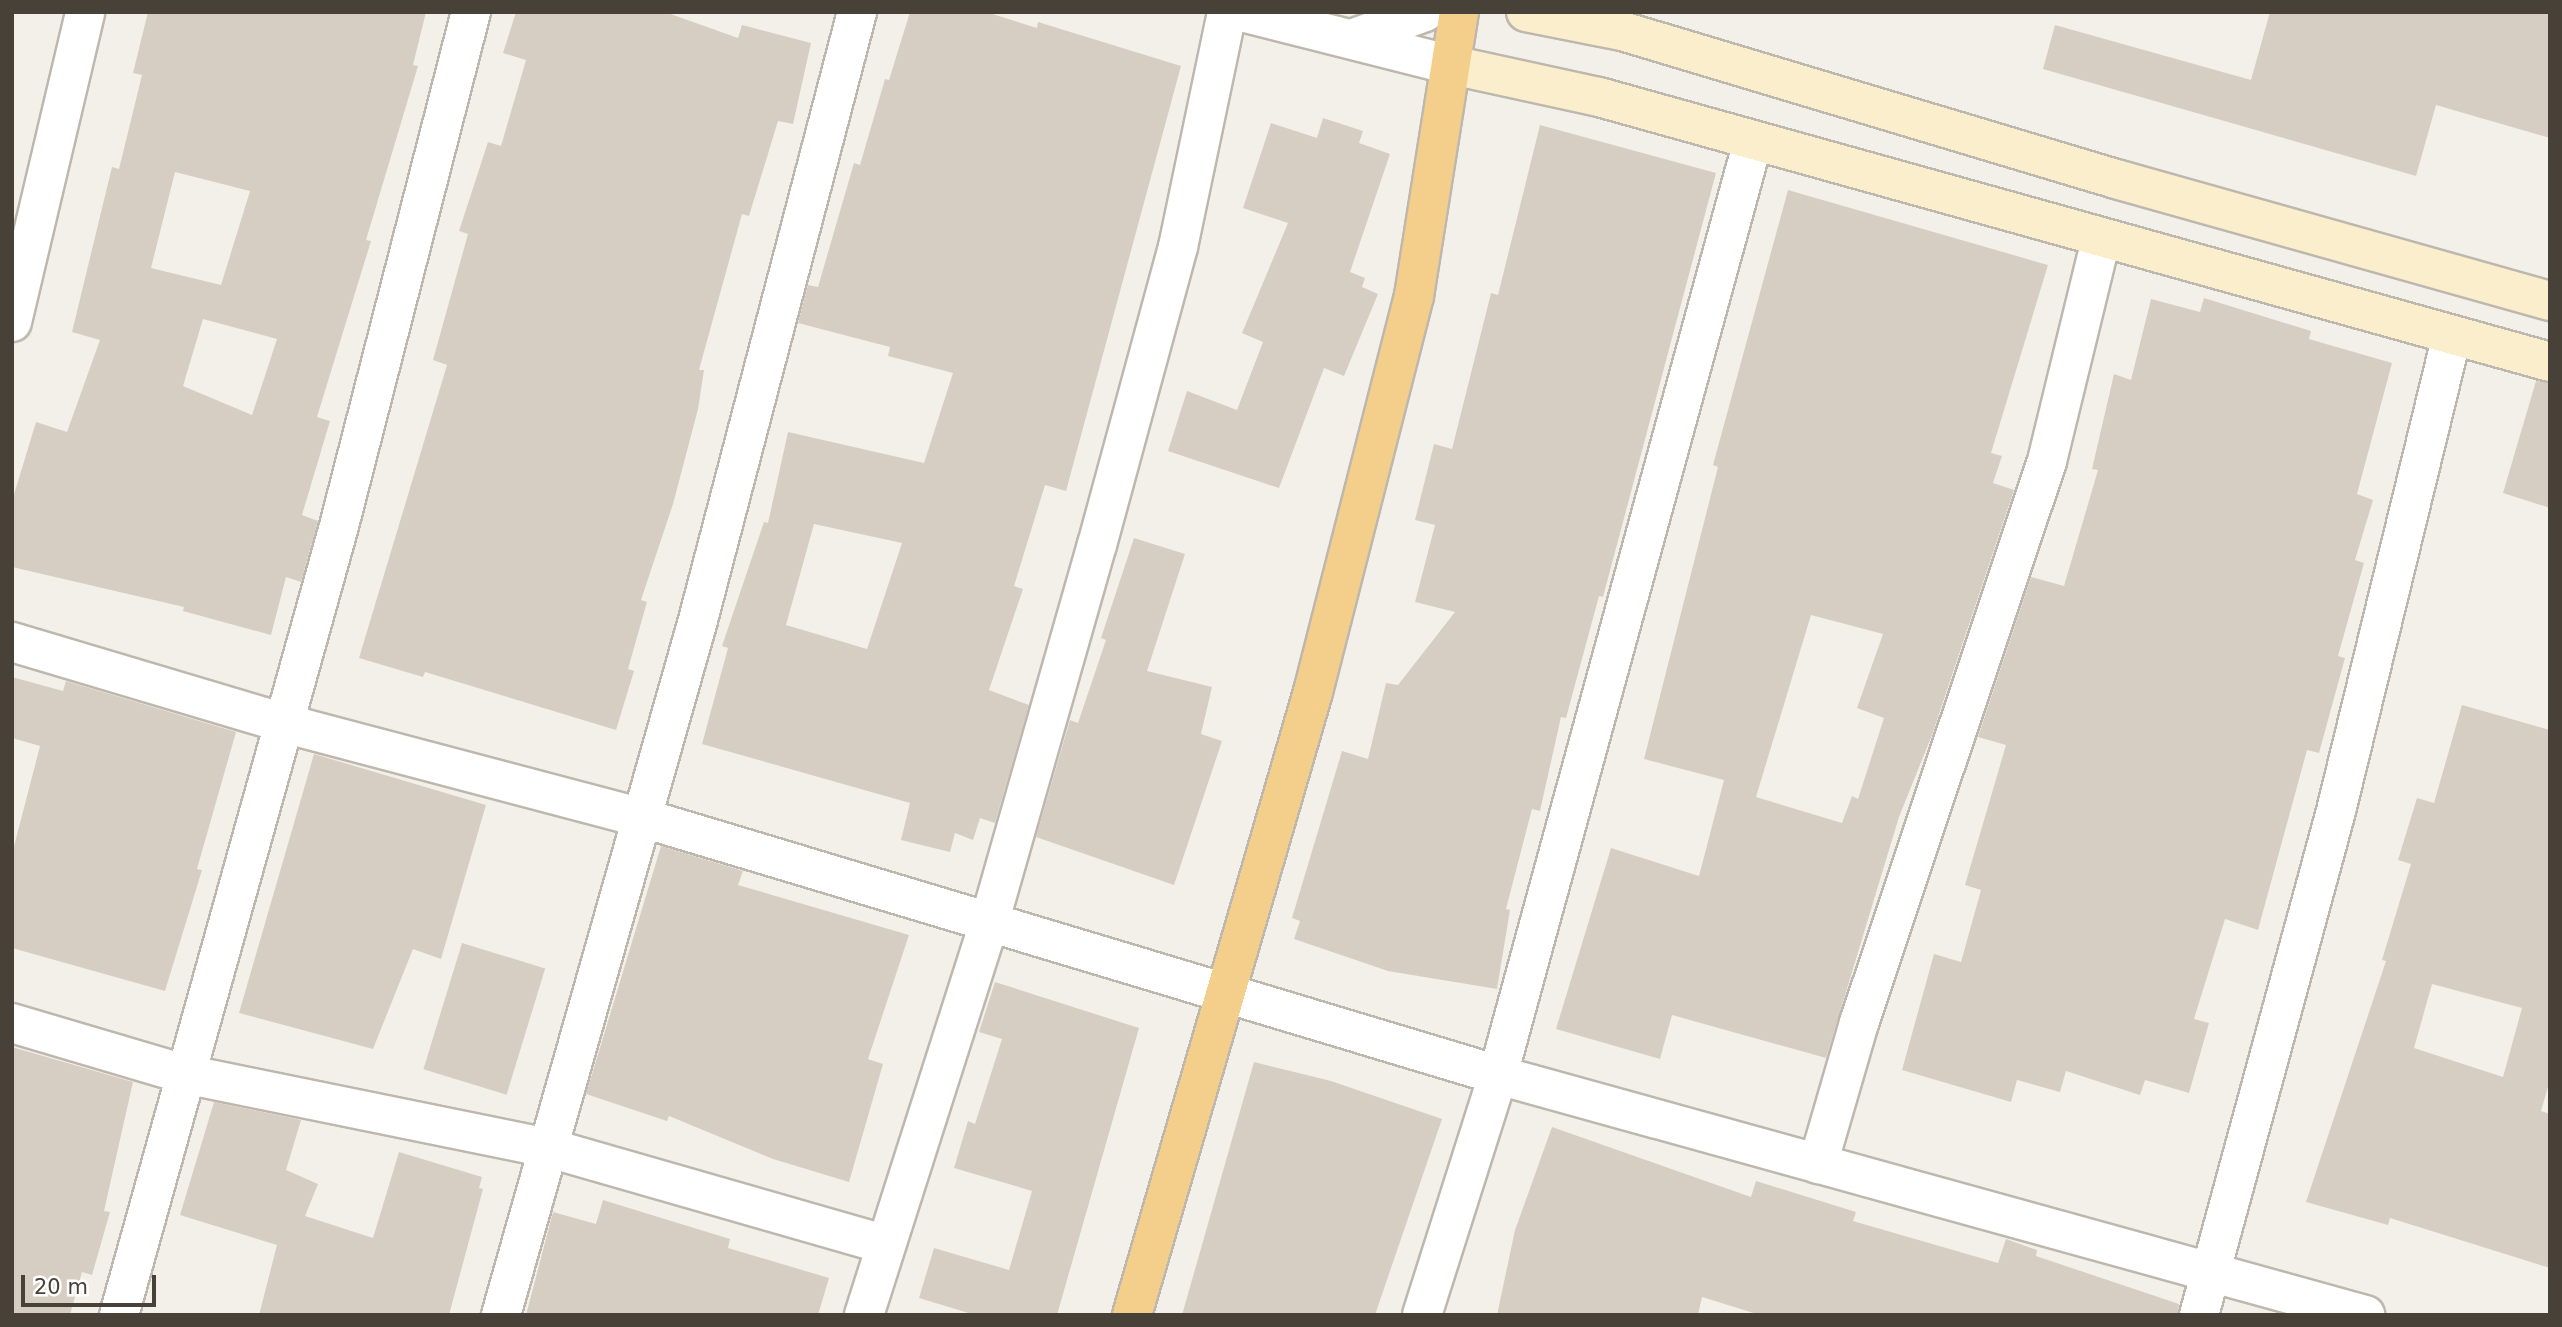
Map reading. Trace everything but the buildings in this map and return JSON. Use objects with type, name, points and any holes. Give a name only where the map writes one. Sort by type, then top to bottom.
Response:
[{"type":"highway","points":[[1132,1315],[1313,692],[1414,296],[1459,12]]},
{"type":"main road","points":[[1526,12],[1622,31],[2284,228],[2550,301]]},
{"type":"main road","points":[[1452,65],[1599,97],[2550,362]]},
{"type":"street","points":[[12,322],[85,12]]},
{"type":"street","points":[[119,1315],[283,723],[471,12]]},
{"type":"street","points":[[501,1315],[643,818],[858,12]]},
{"type":"street","points":[[864,1315],[884,1244],[990,920],[1178,247],[1227,12]]},
{"type":"street","points":[[1242,12],[1354,38],[1452,65]]},
{"type":"street","points":[[1354,38],[1425,12]]},
{"type":"street","points":[[1422,1315],[1498,1075],[1753,141]]},
{"type":"street","points":[[1818,1164],[1859,1023],[2047,461],[2101,239]]},
{"type":"street","points":[[2199,1315],[2336,811],[2452,335]]},
{"type":"street","points":[[12,642],[283,723],[643,818],[990,920],[1224,994],[1498,1075],[2365,1315]]},
{"type":"street","points":[[12,1023],[184,1074],[548,1148],[884,1244]]}]
